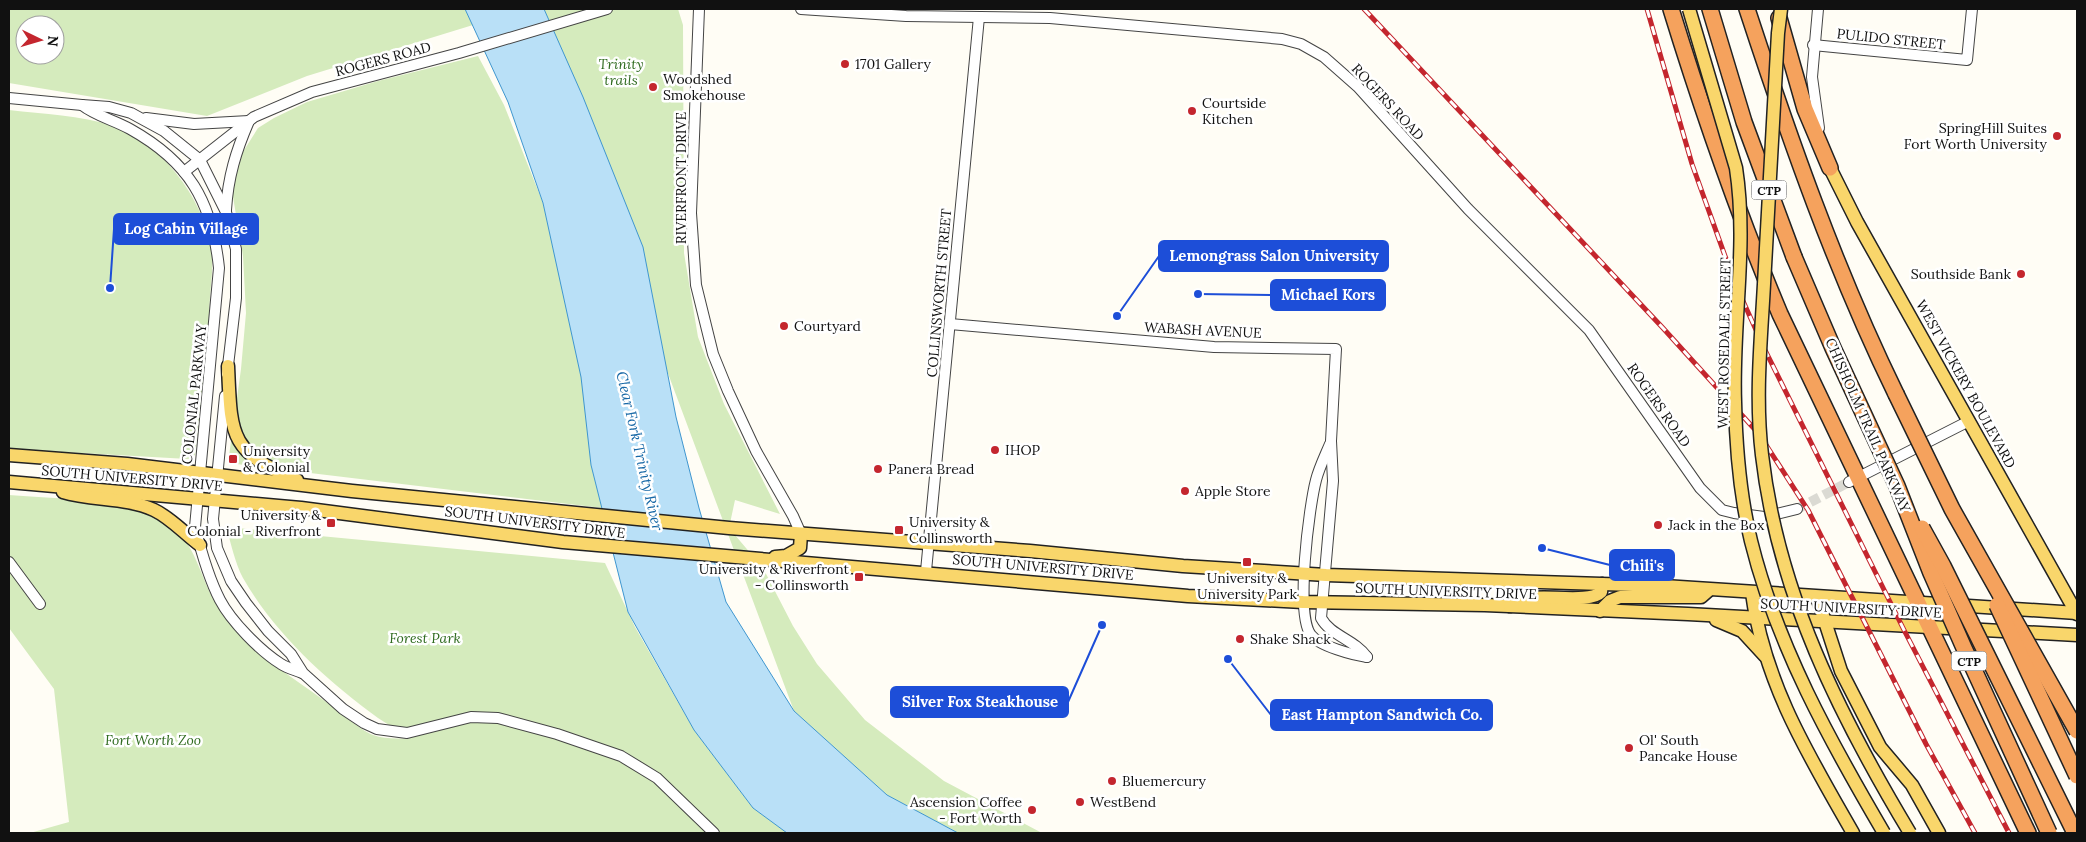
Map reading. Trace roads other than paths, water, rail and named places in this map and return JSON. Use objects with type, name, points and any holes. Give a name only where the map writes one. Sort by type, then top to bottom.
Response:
[{"type":"highway","points":[[1671,9],[1701,106],[1746,234],[1780,314],[1853,479],[1930,627],[2027,832]]},
{"type":"highway","name":"CHISHOLM TRAIL PARKWAY","points":[[1710,9],[1744,122],[1794,257],[1833,348],[1897,486],[1942,598],[2049,833]]},
{"type":"highway","name":"CTP","points":[[1747,9],[1796,157],[1831,245],[1888,378],[1952,508],[2077,731]]},
{"type":"highway","points":[[1778,9],[1805,109],[1830,168]]},
{"type":"highway","points":[[1897,486],[1943,566],[2075,833]]},
{"type":"highway","points":[[1952,508],[2077,776]]},
{"type":"main road","name":"WEST ROSEDALE STREET","points":[[1689,9],[1736,168],[1740,194],[1741,258],[1734,401],[1738,457],[1751,540],[1762,581],[1792,664],[1837,753],[1884,833]]},
{"type":"main road","points":[[1778,9],[1758,420],[1767,489],[1786,576],[1808,639],[1844,717],[1910,833]]},
{"type":"main road","name":"WEST VICKERY BOULEVARD","points":[[1830,168],[1857,222],[2077,614]]},
{"type":"main road","points":[[228,366],[230,419],[244,448],[252,458],[266,467],[311,486]]},
{"type":"main road","name":"SOUTH UNIVERSITY DRIVE","points":[[9,455],[127,464],[311,486],[729,528],[929,543],[1183,566],[1326,575],[1602,584],[1752,592],[2077,614]]},
{"type":"main road","name":"SOUTH UNIVERSITY DRIVE","points":[[9,482],[301,508],[563,542],[749,559],[926,571],[1188,596],[1302,602],[1324,601],[1688,614],[2077,635]]},
{"type":"main road","points":[[37,484],[82,498],[140,505],[155,511],[200,545]]},
{"type":"main road","points":[[749,559],[786,556],[800,548],[801,534]]},
{"type":"main road","points":[[1508,607],[1524,599],[1552,596],[1591,598],[1601,592],[1602,584]]},
{"type":"main road","points":[[1600,611],[1610,601],[1620,597],[1701,597],[1709,590]]},
{"type":"main road","points":[[1752,592],[1755,618],[1767,658],[1793,726],[1853,833]]},
{"type":"main road","points":[[1817,597],[1841,671],[1880,747],[1912,785],[1939,833]]},
{"type":"main road","points":[[1688,614],[1722,621],[1742,631],[1767,658]]},
{"type":"street","name":"ROGERS ROAD","points":[[184,172],[249,121],[312,92],[459,53],[607,9]]},
{"type":"street","name":"RIVERFRONT DRIVE","points":[[698,9],[692,213],[696,285],[713,354],[731,399],[756,451],[794,516],[801,534]]},
{"type":"street","name":"ROGERS ROAD","points":[[801,9],[906,16],[1050,18],[1282,39],[1301,44],[1324,57],[1358,87],[1468,209],[1589,330],[1700,488],[1722,510],[1764,517],[1797,509]]},
{"type":"street","points":[[1818,9],[1813,45],[1814,101],[1820,135],[1830,168]]},
{"type":"street","name":"PULIDO STREET","points":[[1813,45],[1967,60],[1972,9]]},
{"type":"street","name":"COLLINSWORTH STREET","points":[[926,571],[979,17]]},
{"type":"street","points":[[9,98],[109,107],[138,117],[164,130],[200,160]]},
{"type":"street","name":"COLONIAL PARKWAY","points":[[82,105],[92,114],[108,118],[155,143],[172,157],[193,184],[207,211],[216,239],[219,268],[196,499],[195,526],[220,600],[234,620],[281,664],[303,673]]},
{"type":"street","points":[[138,117],[194,124],[249,121],[234,156],[228,182],[226,212]]},
{"type":"street","name":"COLONIAL PARKWAY","points":[[200,160],[226,212],[236,249],[237,273],[213,523],[217,548],[231,581],[268,631],[290,654],[303,673],[343,709],[364,724],[377,729],[407,733],[471,717],[498,718],[557,734],[621,756],[657,778],[714,833]]},
{"type":"street","name":"WABASH AVENUE","points":[[950,324],[1214,347],[1336,350],[1331,441]]},
{"type":"street","points":[[1853,479],[1969,420]]},
{"type":"street","points":[[1331,441],[1333,481],[1322,618],[1324,624],[1359,646],[1367,657],[1352,655],[1311,636],[1305,623],[1302,602],[1316,479],[1331,441]]},
{"type":"street","points":[[9,562],[40,604]]},
{"type":"water","name":"Clear Fork Trinity River","points":[[465,9],[544,9],[583,97],[643,247],[676,417],[699,508],[726,602],[794,711],[887,795],[958,833],[787,833],[753,808],[694,730],[628,612],[591,465],[581,377],[543,203],[508,102]]},
{"type":"tunnel","points":[[1797,509],[1849,482]]},
{"type":"railway","points":[[1364,9],[1662,327],[1759,434],[1808,510],[1926,744],[1975,833]]},
{"type":"railway","points":[[1647,9],[1692,164],[1734,281],[1765,350],[1905,632],[2009,833]]},
{"type":"place","name":"1701 Gallery","points":[[845,64]]},
{"type":"place","name":"Woodshed Smokehouse","points":[[653,87]]},
{"type":"place","name":"Courtside Kitchen","points":[[1192,111]]},
{"type":"place","name":"SpringHill Suites Fort Worth University","points":[[2057,136]]},
{"type":"place","name":"Southside Bank","points":[[2021,274]]},
{"type":"place","name":"Log Cabin Village","points":[[110,288]]},
{"type":"place","name":"Michael Kors","points":[[1198,294]]},
{"type":"place","name":"Lemongrass Salon University","points":[[1117,316]]},
{"type":"place","name":"Courtyard","points":[[784,326]]},
{"type":"place","name":"IHOP","points":[[995,450]]},
{"type":"place","name":"University & Colonial","points":[[233,459]]},
{"type":"place","name":"Panera Bread","points":[[878,469]]},
{"type":"place","name":"Apple Store","points":[[1185,491]]},
{"type":"place","name":"University & Colonial - Riverfront","points":[[331,523]]},
{"type":"place","name":"Jack in the Box","points":[[1658,525]]},
{"type":"place","name":"University & Collinsworth","points":[[899,530]]},
{"type":"place","name":"Chili's","points":[[1542,548]]},
{"type":"place","name":"University & University Park","points":[[1247,562]]},
{"type":"place","name":"University & Riverfront - Collinsworth","points":[[859,577]]},
{"type":"place","name":"Silver Fox Steakhouse","points":[[1102,625]]},
{"type":"place","name":"Shake Shack","points":[[1240,639]]},
{"type":"place","name":"East Hampton Sandwich Co.","points":[[1228,659]]},
{"type":"place","name":"Ol' South Pancake House","points":[[1629,748]]},
{"type":"place","name":"Bluemercury","points":[[1112,781]]},
{"type":"place","name":"WestBend","points":[[1080,802]]},
{"type":"place","name":"Ascension Coffee - Fort Worth","points":[[1032,810]]},
{"type":"park label","name":"Trinity trails","points":[[621,72]]},
{"type":"park label","name":"Forest Park","points":[[425,638]]},
{"type":"park label","name":"Fort Worth Zoo","points":[[153,740]]}]
